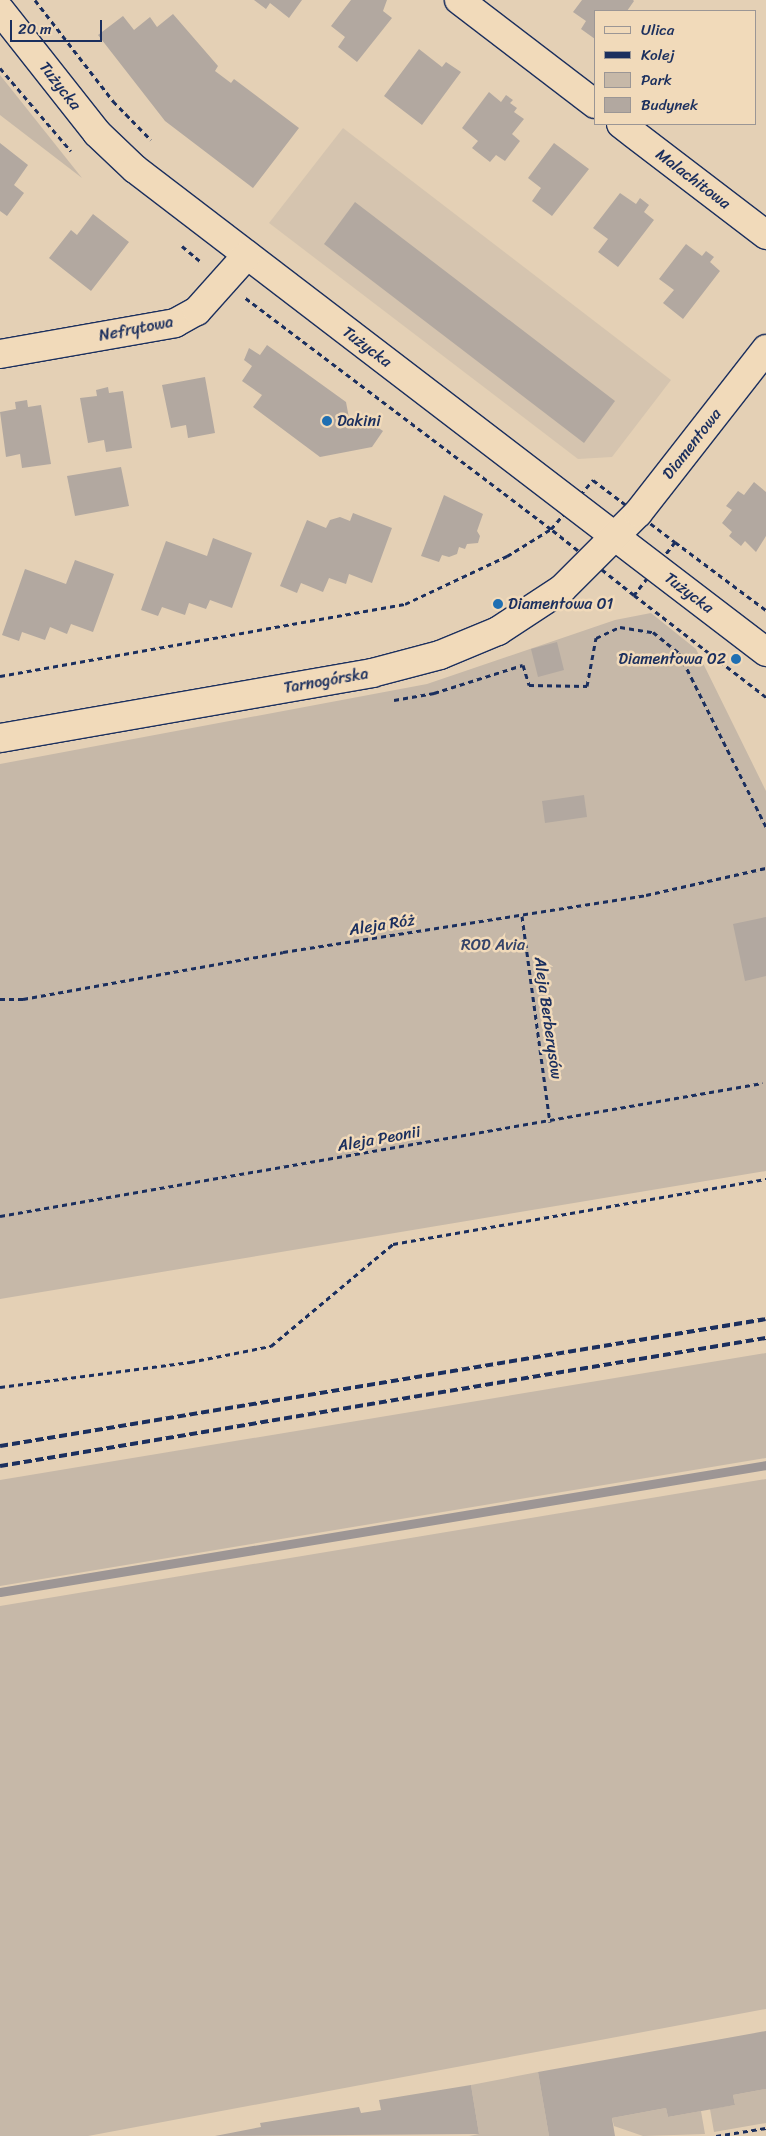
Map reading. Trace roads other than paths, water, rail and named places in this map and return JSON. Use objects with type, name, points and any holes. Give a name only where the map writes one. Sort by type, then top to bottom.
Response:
[{"type":"street","points":[[459,0],[594,103]]},
{"type":"street","name":"Tużycka","points":[[0,10],[97,133],[135,170],[766,652]]},
{"type":"street","name":"Malachitowa","points":[[622,125],[766,235]]},
{"type":"street","name":"Nefrytowa","points":[[0,354],[175,323],[197,311],[226,282],[247,255]]},
{"type":"street","name":"Diamentowa","points":[[614,536],[649,500],[766,349]]},
{"type":"street","name":"Tarnogórska","points":[[0,738],[372,674],[440,655],[498,631],[530,612],[562,589],[614,536]]},
{"type":"waterway","points":[[0,1592],[766,1465]]},
{"type":"railway","points":[[0,1446],[766,1319]]},
{"type":"railway","points":[[0,1466],[766,1338]]},
{"type":"place","name":"Dakini","points":[[327,421]]},
{"type":"place","name":"Diamentowa 01","points":[[498,604]]},
{"type":"place","name":"Diamentowa 02","points":[[736,659]]},
{"type":"park label","name":"ROD Avia","points":[[493,945]]}]
